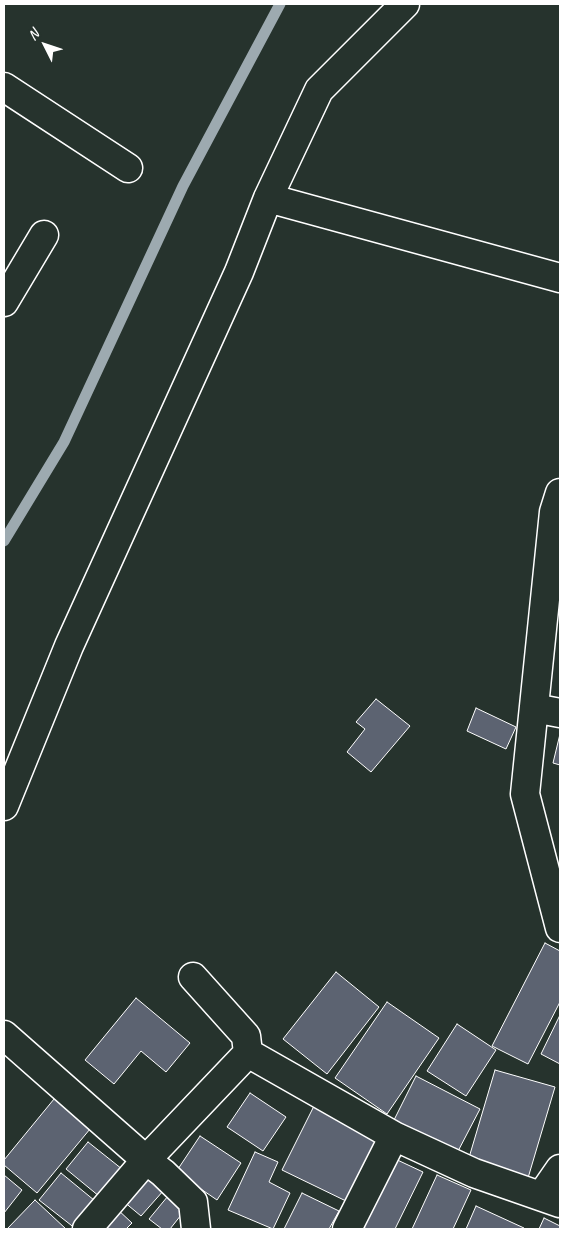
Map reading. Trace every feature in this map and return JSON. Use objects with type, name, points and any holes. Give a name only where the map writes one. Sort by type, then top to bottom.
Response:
[{"type":"street","points":[[4,806],[69,646],[239,272],[268,198],[319,90],[404,4]]},
{"type":"street","points":[[4,87],[128,168]]},
{"type":"street","points":[[268,198],[560,278]]},
{"type":"street","points":[[4,302],[44,234]]},
{"type":"street","points":[[560,493],[554,512],[547,710],[525,794],[560,928]]},
{"type":"street","points":[[194,977],[246,1036],[248,1053]]},
{"type":"street","points":[[4,1035],[162,1172],[193,1202],[196,1229]]},
{"type":"street","points":[[248,1053],[394,1136],[474,1172],[551,1199],[560,1169]]},
{"type":"street","points":[[87,1229],[146,1160],[248,1053]]},
{"type":"street","points":[[347,1229],[394,1136]]},
{"type":"building","points":[[376,699],[410,726],[371,772],[347,752],[365,729],[356,722]]},
{"type":"building","points":[[476,708],[516,727],[506,749],[467,731]]},
{"type":"building","points":[[560,734],[560,765],[553,763]]},
{"type":"building","points":[[545,943],[560,951],[560,1002],[528,1064],[492,1046]]},
{"type":"building","points":[[336,972],[379,1007],[327,1074],[283,1039]]},
{"type":"building","points":[[136,998],[190,1043],[166,1072],[141,1051],[114,1084],[85,1060]]},
{"type":"building","points":[[387,1002],[439,1038],[387,1114],[335,1078]]},
{"type":"building","points":[[560,1015],[560,1064],[541,1054]]},
{"type":"building","points":[[457,1024],[496,1050],[466,1096],[427,1071]]},
{"type":"building","points":[[495,1070],[555,1087],[528,1178],[468,1161]]},
{"type":"building","points":[[416,1076],[480,1109],[456,1155],[393,1122]]},
{"type":"building","points":[[59,1093],[95,1123],[37,1193],[4,1165],[4,1160]]},
{"type":"building","points":[[250,1093],[286,1117],[263,1151],[227,1127]]},
{"type":"building","points":[[315,1104],[379,1135],[346,1201],[282,1170]]},
{"type":"building","points":[[200,1136],[241,1163],[217,1200],[176,1172]]},
{"type":"building","points":[[88,1142],[127,1173],[105,1201],[66,1169]]},
{"type":"building","points":[[255,1152],[278,1162],[269,1182],[290,1193],[273,1229],[228,1210]]},
{"type":"building","points":[[391,1157],[423,1172],[395,1229],[367,1229],[358,1225]]},
{"type":"building","points":[[61,1173],[100,1205],[76,1229],[39,1200]]},
{"type":"building","points":[[145,1174],[164,1190],[141,1216],[123,1201]]},
{"type":"building","points":[[4,1175],[22,1190],[4,1213]]},
{"type":"building","points":[[437,1175],[471,1190],[453,1229],[412,1229]]},
{"type":"building","points":[[302,1193],[339,1211],[329,1229],[284,1229]]},
{"type":"building","points":[[168,1196],[185,1210],[170,1229],[162,1229],[149,1219]]},
{"type":"building","points":[[35,1200],[66,1229],[7,1229]]},
{"type":"building","points":[[476,1206],[524,1228],[466,1229]]},
{"type":"building","points":[[116,1208],[132,1223],[126,1229],[96,1229]]},
{"type":"building","points":[[544,1218],[560,1226],[560,1229],[539,1229]]},
{"type":"waterway","points":[[4,541],[64,442],[183,186],[280,4]]}]
